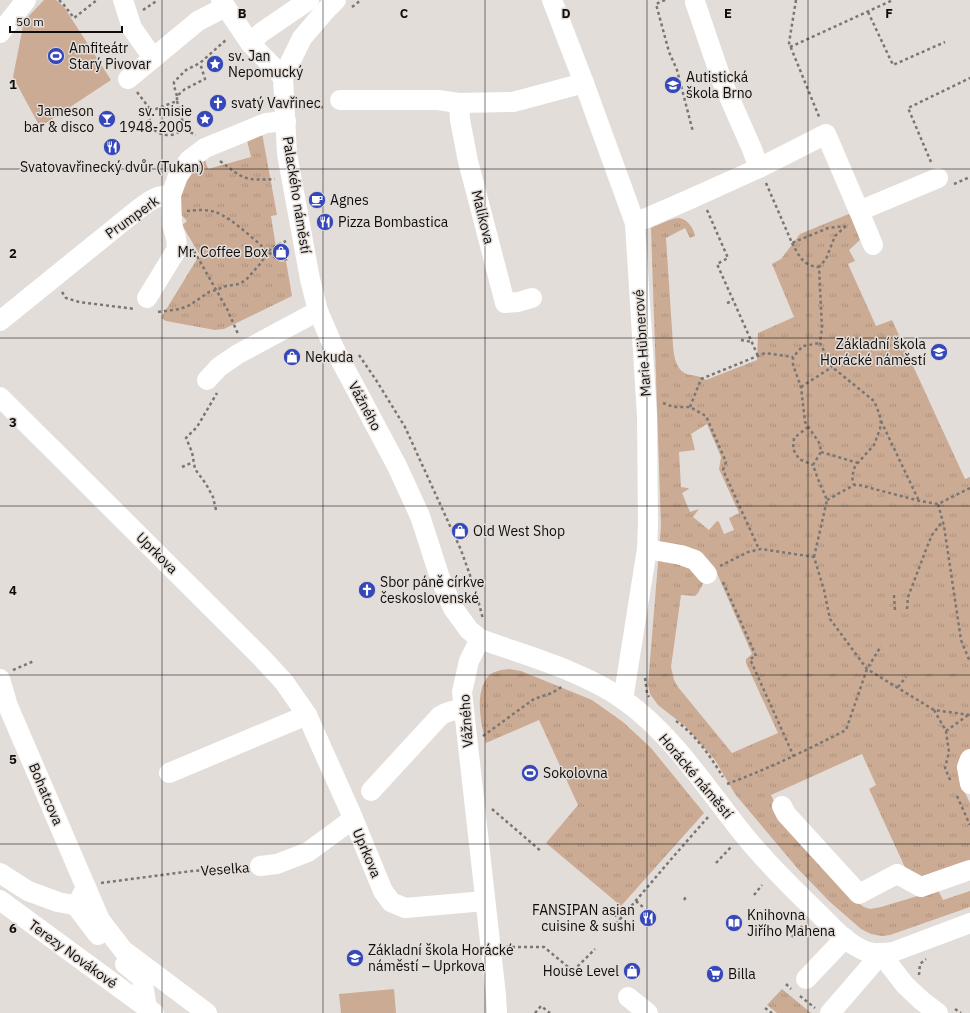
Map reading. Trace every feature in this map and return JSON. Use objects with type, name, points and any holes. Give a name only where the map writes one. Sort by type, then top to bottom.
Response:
[{"type":"street","points":[[0,33],[26,0]]},
{"type":"street","points":[[123,0],[132,28],[153,58]]},
{"type":"street","points":[[250,43],[262,32],[309,0]]},
{"type":"street","name":"Marie Hübnerové","points":[[552,0],[635,223],[647,416],[648,524],[647,549],[623,700]]},
{"type":"street","points":[[695,2],[722,81],[759,168]]},
{"type":"street","points":[[128,79],[198,21],[223,4],[250,43],[283,77]]},
{"type":"street","name":"Palackého náměstí","points":[[334,348],[318,311],[310,279],[287,154],[290,115],[283,77],[302,38],[325,11],[343,4]]},
{"type":"street","points":[[340,100],[513,102],[584,83]]},
{"type":"street","name":"Malíkova","points":[[459,102],[460,120],[468,161],[505,303],[518,302],[532,298]]},
{"type":"street","name":"Prumperk","points":[[0,320],[153,198],[162,195],[171,195],[178,176],[189,160],[200,138],[266,124],[290,115]]},
{"type":"street","points":[[635,223],[759,168],[826,134],[873,245]]},
{"type":"street","points":[[859,211],[938,178]]},
{"type":"street","points":[[147,307],[176,249],[176,238],[172,220],[171,195]]},
{"type":"street","points":[[213,384],[219,367],[238,354],[318,311]]},
{"type":"street","name":"Vážného","points":[[334,348],[397,466],[420,516],[440,578],[453,608],[469,630],[482,631],[469,661],[462,692],[496,995],[496,1013]]},
{"type":"street","name":"Uprkova","points":[[0,397],[261,657],[284,682],[308,715],[383,891],[391,902],[405,908],[485,901]]},
{"type":"street","points":[[647,549],[681,555],[695,560],[712,571]]},
{"type":"street","name":"Horácké náměstí","points":[[482,631],[589,680],[623,700],[645,718],[669,742],[713,794],[744,836],[786,883],[845,938],[862,950],[869,953],[881,954]]},
{"type":"street","name":"Bohatcova","points":[[4,676],[4,704],[86,887]]},
{"type":"street","points":[[371,791],[440,716],[452,710],[464,710]]},
{"type":"street","points":[[169,773],[308,715]]},
{"type":"street","points":[[970,759],[968,767],[970,784]]},
{"type":"street","points":[[782,806],[786,814],[859,894],[897,874],[921,887],[970,870]]},
{"type":"street","name":"Veselka","points":[[260,866],[277,864],[308,852],[353,820]]},
{"type":"street","points":[[0,873],[28,891],[58,902],[79,906],[79,901],[86,887]]},
{"type":"street","points":[[86,887],[100,920],[123,950],[207,1013]]},
{"type":"street","name":"Terezy Novákové","points":[[0,900],[150,1010]]},
{"type":"street","name":"Terezy Novákové","points":[[79,906],[79,910],[118,958],[142,978],[150,1010]]},
{"type":"street","points":[[825,1012],[881,954],[892,952],[970,923]]},
{"type":"street","points":[[806,979],[845,938]]},
{"type":"street","points":[[881,954],[905,985],[922,1001],[946,1011]]},
{"type":"street","points":[[628,996],[648,1013]]},
{"type":"path","points":[[59,0],[74,18],[97,0]]},
{"type":"path","points":[[343,4],[361,0]]},
{"type":"path","points":[[665,0],[656,4],[669,52],[677,70],[693,132]]},
{"type":"path","points":[[796,0],[788,43],[826,134]]},
{"type":"path","points":[[790,47],[893,0]]},
{"type":"path","points":[[868,12],[893,65],[945,42]]},
{"type":"path","points":[[232,35],[200,63],[186,70],[174,82],[177,101],[185,130],[200,138],[242,177],[254,180],[276,180]]},
{"type":"path","points":[[177,96],[185,89],[205,79],[200,63]]},
{"type":"path","points":[[938,178],[908,108],[970,78]]},
{"type":"path","points":[[141,98],[150,109]]},
{"type":"path","points":[[290,115],[316,106],[341,107],[340,100]]},
{"type":"path","points":[[150,109],[156,109],[177,101]]},
{"type":"path","points":[[150,109],[148,119],[157,132],[170,135],[185,130]]},
{"type":"path","points":[[759,168],[792,244],[800,258],[810,267],[819,267]]},
{"type":"path","points":[[700,195],[728,258],[717,264],[758,356]]},
{"type":"path","points":[[172,220],[180,214],[188,211],[205,210],[215,212],[221,214],[236,225],[278,260],[289,259]]},
{"type":"path","points":[[792,244],[828,228],[846,226],[835,236],[826,259],[819,267],[822,328],[820,343],[832,367],[874,401],[881,420],[920,502]]},
{"type":"path","points":[[54,277],[66,298],[72,300],[180,309],[190,305],[209,292],[226,286],[239,284],[246,280],[260,264],[267,252],[276,245],[287,241]]},
{"type":"path","points":[[191,246],[216,290],[238,334]]},
{"type":"path","points":[[727,303],[734,301]]},
{"type":"path","points":[[741,340],[752,342]]},
{"type":"path","points":[[813,465],[821,452],[820,444],[805,422],[800,386],[793,366],[793,357],[804,346],[820,343]]},
{"type":"path","points":[[355,350],[376,380],[405,427],[461,550],[476,592],[482,631]]},
{"type":"path","points":[[690,407],[701,379],[765,353],[793,357]]},
{"type":"path","points":[[800,386],[832,367]]},
{"type":"path","points":[[213,384],[198,427],[186,438],[192,452],[195,469],[213,496],[216,510]]},
{"type":"path","points":[[661,402],[666,405],[690,407],[706,416],[726,462],[723,470],[759,549]]},
{"type":"path","points":[[854,485],[852,477],[855,466],[874,445],[880,429],[881,420]]},
{"type":"path","points":[[808,427],[794,438],[793,450],[799,459],[813,465],[827,500],[814,557],[824,590],[830,619],[867,669],[934,710],[969,715]]},
{"type":"path","points":[[821,452],[858,463]]},
{"type":"path","points":[[182,467],[193,462]]},
{"type":"path","points":[[827,500],[854,485],[859,485],[920,502],[938,504],[970,488]]},
{"type":"path","points":[[938,504],[943,522],[961,640],[970,662]]},
{"type":"path","points":[[907,609],[908,597],[927,547],[932,535],[943,522]]},
{"type":"path","points":[[712,571],[748,552],[759,549],[814,557]]},
{"type":"path","points":[[894,595],[895,611]]},
{"type":"path","points":[[730,788],[727,784],[758,773],[846,730],[867,669],[881,646]]},
{"type":"path","points":[[4,676],[34,661]]},
{"type":"path","points":[[645,676],[647,694],[651,699]]},
{"type":"path","points":[[898,687],[906,677]]},
{"type":"path","points":[[480,739],[534,699],[552,693],[565,685]]},
{"type":"path","points":[[946,731],[969,715]]},
{"type":"path","points":[[674,720],[684,727],[711,758],[723,777]]},
{"type":"path","points":[[789,746],[794,756]]},
{"type":"path","points":[[487,805],[542,852]]},
{"type":"path","points":[[616,924],[708,817]]},
{"type":"path","points":[[716,863],[736,843]]},
{"type":"path","name":"Veselka","points":[[86,887],[110,881],[192,871],[260,866]]},
{"type":"path","points":[[754,895],[762,885]]},
{"type":"path","points":[[684,900],[687,895]]},
{"type":"path","points":[[636,901],[644,908]]},
{"type":"path","points":[[605,907],[620,919]]},
{"type":"path","points":[[792,937],[806,922]]},
{"type":"path","points":[[502,946],[544,947],[573,971]]},
{"type":"path","points":[[569,975],[595,949]]},
{"type":"path","points":[[920,980],[918,974],[920,964],[928,956]]},
{"type":"path","points":[[786,984],[825,1012]]},
{"type":"path","points":[[535,1013],[541,1006],[550,1013]]},
{"type":"path","points":[[765,1008],[772,1013]]},
{"type":"path","points":[[946,1011],[961,1013]]},
{"type":"green space","name":"Amfiteátr Starý Pivovar","points":[[44,0],[56,0],[64,7],[111,80],[40,127],[13,77],[24,21]]},
{"type":"green space","points":[[262,133],[277,215],[271,216],[278,260],[279,262],[286,261],[292,296],[224,329],[215,330],[166,321],[161,318],[197,259],[201,257],[182,225],[187,221],[178,211],[176,211],[185,178],[204,157],[208,169],[251,157],[246,136]]},
{"type":"green space","points":[[856,211],[862,228],[860,240],[849,250],[855,261],[848,264],[876,326],[892,320],[965,479],[970,477],[970,750],[959,780],[970,803],[970,864],[915,879],[908,874],[869,789],[876,785],[862,754],[771,795],[781,817],[857,902],[864,907],[870,909],[881,907],[938,890],[943,900],[970,891],[970,907],[890,935],[882,936],[871,934],[861,929],[830,902],[798,869],[735,794],[715,760],[686,727],[658,705],[650,694],[648,685],[661,526],[651,228],[676,218],[682,219],[692,227],[695,236],[690,238],[685,228],[666,238],[673,345],[675,359],[679,368],[686,374],[698,376],[706,380],[757,360],[758,333],[794,317],[772,264],[781,259],[800,234]],"holes":[[[707,424],[721,457],[719,469],[739,513],[729,518],[734,530],[724,534],[719,522],[717,521],[709,530],[693,517],[699,509],[690,512],[682,493],[689,489],[681,487],[679,452],[695,450],[691,434]],[[716,571],[752,654],[746,659],[746,663],[778,733],[732,753],[678,687],[674,680],[671,667],[681,595],[695,596],[704,582]]]},
{"type":"green space","points":[[509,669],[521,671],[592,700],[623,722],[651,748],[704,813],[621,906],[546,843],[578,805],[539,720],[486,743],[480,711],[483,686],[488,676],[491,674],[496,671]]},
{"type":"green space","points":[[394,989],[396,1013],[341,1013],[339,994]]},
{"type":"green space","points":[[782,989],[811,1013],[777,1013],[767,1005]]},
{"type":"place","name":"Amfiteátr Starý Pivovar","points":[[56,56]]},
{"type":"place","name":"sv. Jan Nepomucký","points":[[215,64]]},
{"type":"place","name":"Autistická škola Brno","points":[[673,85]]},
{"type":"place","name":"svatý Vavřinec","points":[[218,103]]},
{"type":"place","name":"Jameson bar & disco","points":[[107,119]]},
{"type":"place","name":"sv. misie 1948-2005","points":[[205,119]]},
{"type":"place","name":"Svatovavřinecký dvůr (Tukan)","points":[[112,147]]},
{"type":"place","name":"Agnes","points":[[317,200]]},
{"type":"place","name":"Pizza Bombastica","points":[[325,222]]},
{"type":"place","name":"Mr. Coffee Box","points":[[281,252]]},
{"type":"place","name":"Základní škola Horácké náměstí","points":[[939,352]]},
{"type":"place","name":"Nekuda","points":[[292,357]]},
{"type":"place","name":"Old West Shop","points":[[460,531]]},
{"type":"place","name":"Sbor páně církve československé","points":[[367,590]]},
{"type":"place","name":"Sokolovna","points":[[530,773]]},
{"type":"place","name":"FANSIPAN asian cuisine & sushi","points":[[648,918]]},
{"type":"place","name":"Knihovna Jiřího Mahena","points":[[734,923]]},
{"type":"place","name":"Základní škola Horácké náměstí – Uprkova","points":[[355,958]]},
{"type":"place","name":"House Level","points":[[632,971]]},
{"type":"place","name":"Billa","points":[[715,974]]}]
